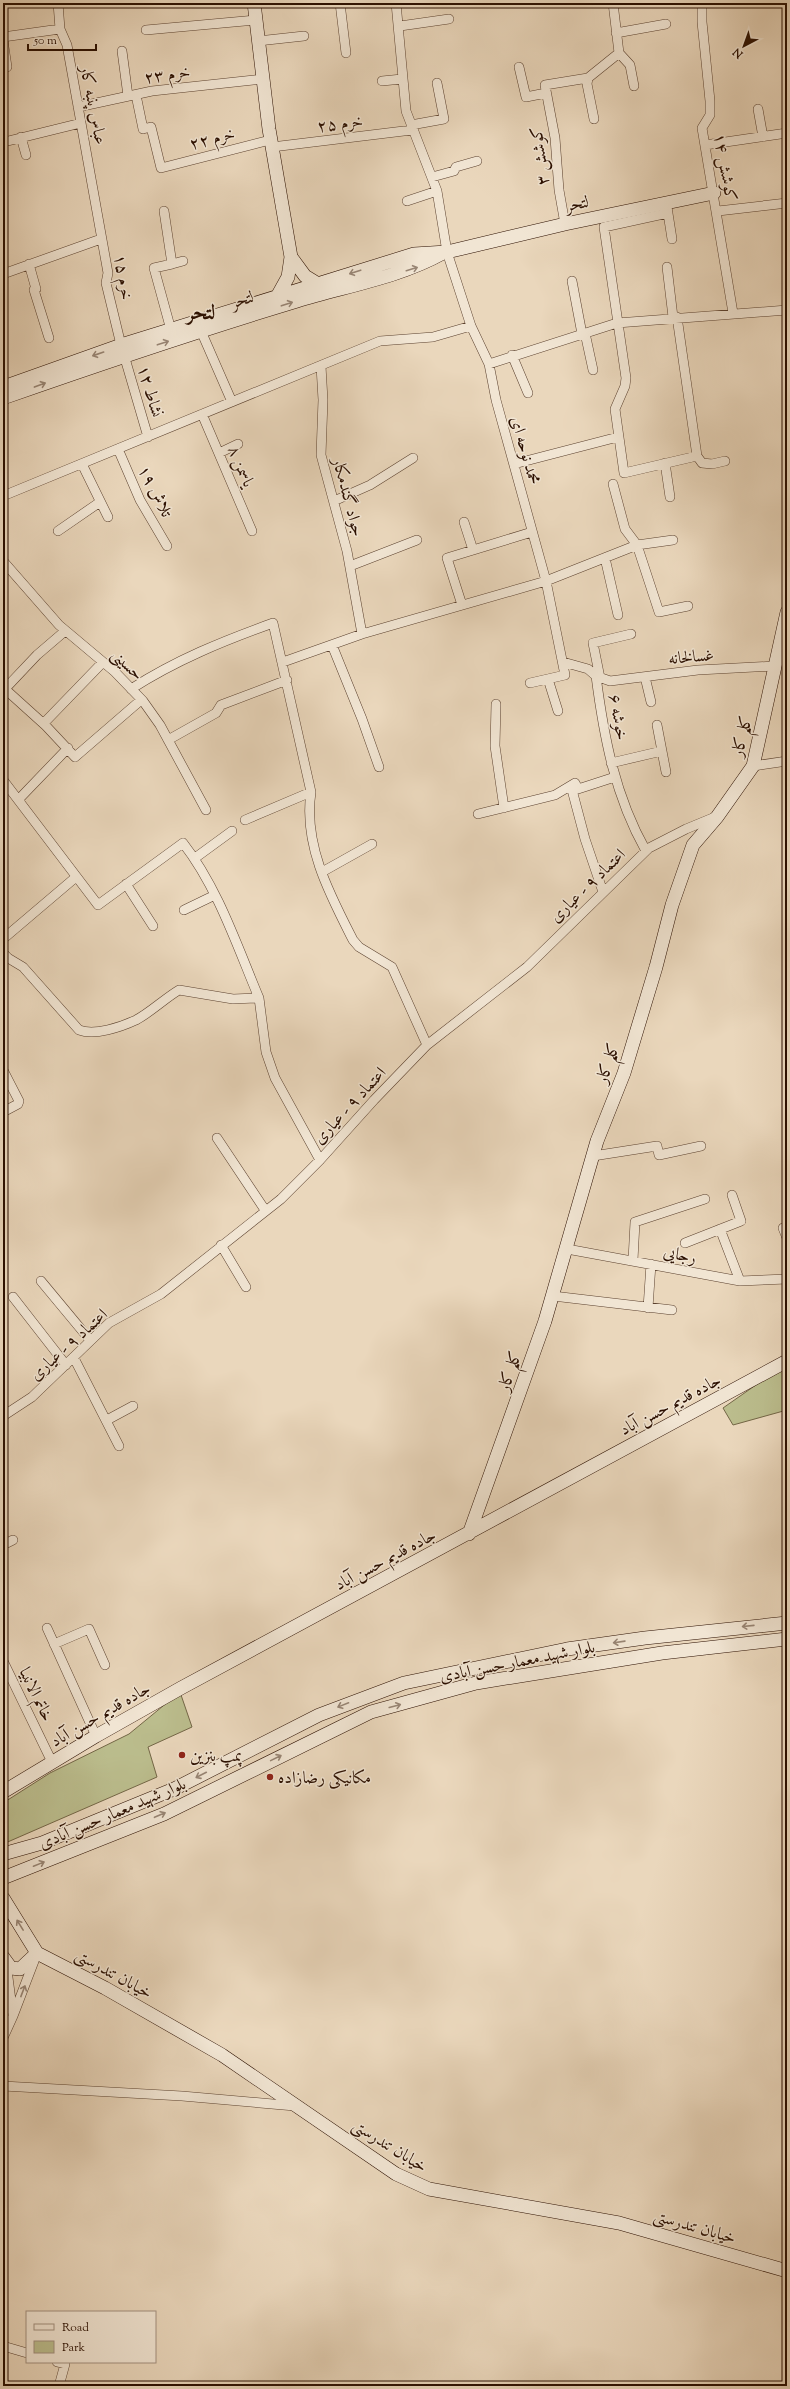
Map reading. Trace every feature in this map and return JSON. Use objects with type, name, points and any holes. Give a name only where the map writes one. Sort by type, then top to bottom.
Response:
[{"type":"street","name":"عباس پنبه کار","points":[[58,3],[60,29],[66,45],[97,213]]},
{"type":"street","points":[[254,3],[271,144],[291,257],[288,276],[278,295]]},
{"type":"street","points":[[340,3],[346,53]]},
{"type":"street","name":"محمد نوحه ای","points":[[396,3],[400,26],[402,78],[411,128],[437,191],[447,252],[471,326],[489,364],[496,400],[546,581],[563,662]]},
{"type":"street","points":[[613,3],[618,53],[630,65],[634,86]]},
{"type":"street","name":"کوشش ۱۴","points":[[702,3],[702,22],[710,100],[710,115],[702,128],[718,211],[734,313]]},
{"type":"street","points":[[400,26],[449,19]]},
{"type":"street","points":[[146,30],[256,20]]},
{"type":"street","points":[[616,33],[666,24]]},
{"type":"street","points":[[3,68],[7,67],[3,39],[60,29]]},
{"type":"street","points":[[258,41],[304,36]]},
{"type":"street","points":[[122,51],[132,96]]},
{"type":"street","points":[[519,67],[526,97],[545,89],[588,78],[618,53]]},
{"type":"street","points":[[382,81],[402,78]]},
{"type":"street","points":[[588,78],[587,84],[594,119]]},
{"type":"street","name":"خرم ۲۳","points":[[78,107],[132,96],[263,79]]},
{"type":"street","name":"خرم ۲۵","points":[[271,144],[411,128],[444,119],[437,83]]},
{"type":"street","name":"کوشش ۳","points":[[545,89],[555,138],[559,190],[565,224]]},
{"type":"street","name":"خرم ۲۲","points":[[132,96],[143,129],[151,127],[161,168],[271,144]]},
{"type":"street","points":[[758,109],[763,137]]},
{"type":"street","points":[[4,142],[81,123]]},
{"type":"street","points":[[705,145],[787,133]]},
{"type":"street","points":[[21,137],[26,155]]},
{"type":"street","points":[[432,177],[454,171],[456,167],[477,162]]},
{"type":"street","points":[[407,201],[437,191]]},
{"type":"street","name":"لتحر","points":[[3,398],[171,330],[278,295],[414,254],[447,252],[565,224],[667,208],[714,193]]},
{"type":"street","points":[[718,211],[787,203]]},
{"type":"street","points":[[672,239],[667,208],[604,227],[626,378],[625,386],[615,409],[618,437],[624,472],[697,456]]},
{"type":"street","points":[[164,210],[172,264]]},
{"type":"street","name":"خرم ۱۵","points":[[97,213],[108,273],[106,283],[123,350]]},
{"type":"street","points":[[3,274],[101,239]]},
{"type":"street","name":"لتحر","points":[[3,387],[123,350],[201,331],[298,300],[418,267],[447,252]]},
{"type":"street","points":[[291,257],[306,276],[318,284]]},
{"type":"street","points":[[171,330],[154,268],[183,261]]},
{"type":"street","points":[[29,264],[36,289],[34,290],[49,338]]},
{"type":"street","points":[[667,267],[697,456],[702,462],[712,464],[726,461]]},
{"type":"street","points":[[572,281],[593,370]]},
{"type":"street","points":[[489,364],[512,355],[617,323],[675,317],[787,310]]},
{"type":"street","points":[[3,496],[380,341],[433,337],[471,326]]},
{"type":"street","points":[[201,331],[232,402]]},
{"type":"street","name":"نشاط ۱۲","points":[[123,350],[148,437]]},
{"type":"street","points":[[512,355],[528,393]]},
{"type":"street","name":"جواد گندمکار","points":[[321,366],[323,400],[321,455],[350,566],[362,634]]},
{"type":"street","name":"یاسمن ۸","points":[[202,414],[252,531]]},
{"type":"street","points":[[514,464],[618,437]]},
{"type":"street","points":[[219,453],[238,444]]},
{"type":"street","name":"تلاش ۱۹","points":[[118,449],[140,500],[167,546]]},
{"type":"street","points":[[334,501],[370,485],[413,458]]},
{"type":"street","points":[[666,463],[670,497]]},
{"type":"street","points":[[82,464],[108,517]]},
{"type":"street","points":[[613,484],[625,529],[637,545],[660,612],[688,606]]},
{"type":"street","points":[[58,531],[100,502]]},
{"type":"street","points":[[464,522],[473,550]]},
{"type":"street","points":[[462,605],[447,558],[532,532]]},
{"type":"street","points":[[350,566],[417,540]]},
{"type":"street","points":[[283,662],[362,634],[546,581],[637,545],[673,540]]},
{"type":"street","points":[[605,558],[618,615]]},
{"type":"street","name":"حسینی","points":[[3,561],[50,616],[103,662],[141,700],[160,725],[206,810]]},
{"type":"street","name":"کلم کار","points":[[469,1534],[522,1390],[553,1296],[593,1156],[624,1073],[656,967],[672,905],[693,845],[717,817],[753,766],[787,612]]},
{"type":"street","points":[[131,689],[162,669],[208,647],[273,622],[311,792],[308,809],[315,857],[353,940],[359,947],[392,967],[428,1045]]},
{"type":"street","points":[[65,630],[37,655],[4,690],[44,723],[76,757],[141,700]]},
{"type":"street","name":"خوشه ۶","points":[[631,634],[593,643],[611,763],[622,802],[646,851]]},
{"type":"street","points":[[332,645],[362,719],[379,767]]},
{"type":"street","points":[[44,723],[103,662]]},
{"type":"street","points":[[530,683],[565,675],[563,662],[588,668],[598,677]]},
{"type":"street","name":"غسالخانه","points":[[598,677],[610,681],[698,670],[775,666]]},
{"type":"street","points":[[645,677],[650,702]]},
{"type":"street","points":[[548,679],[558,711]]},
{"type":"street","points":[[168,740],[216,713],[221,705],[287,680]]},
{"type":"street","points":[[496,704],[495,746],[504,808]]},
{"type":"street","points":[[657,725],[666,772]]},
{"type":"street","points":[[19,799],[68,748]]},
{"type":"street","points":[[611,763],[662,751]]},
{"type":"street","points":[[753,766],[787,761]]},
{"type":"street","points":[[478,814],[555,795],[575,783],[578,789],[615,777]]},
{"type":"street","points":[[3,780],[19,799],[98,905],[183,843],[195,858],[215,895],[259,998],[266,1052],[273,1072],[284,1096],[320,1160]]},
{"type":"street","points":[[571,786],[585,839],[603,892]]},
{"type":"street","points":[[245,820],[311,792]]},
{"type":"street","name":"اعتماد ۹ - عیاری","points":[[3,1416],[32,1397],[109,1323],[161,1294],[265,1210],[281,1199],[320,1160],[374,1100],[428,1045],[527,967],[646,851],[686,829],[717,817]]},
{"type":"street","points":[[195,858],[232,830]]},
{"type":"street","points":[[322,872],[372,844]]},
{"type":"street","points":[[3,939],[76,876]]},
{"type":"street","points":[[126,884],[153,926]]},
{"type":"street","points":[[184,910],[215,895]]},
{"type":"street","points":[[5,958],[23,966],[79,1030],[84,1032],[96,1032],[136,1020],[179,990],[233,999],[259,998]]},
{"type":"street","points":[[3,1070],[19,1101],[18,1104],[3,1112]]},
{"type":"street","points":[[217,1138],[265,1210]]},
{"type":"street","points":[[593,1156],[657,1146],[659,1155],[701,1146]]},
{"type":"street","points":[[685,1243],[741,1220],[732,1195]]},
{"type":"street","points":[[633,1260],[636,1222],[705,1199]]},
{"type":"street","points":[[784,1228],[787,1238]]},
{"type":"street","points":[[720,1229],[740,1281]]},
{"type":"street","points":[[221,1245],[246,1287]]},
{"type":"street","name":"رجایی","points":[[567,1248],[740,1281],[787,1279]]},
{"type":"street","points":[[648,1308],[651,1264]]},
{"type":"street","points":[[41,1281],[90,1340]]},
{"type":"street","points":[[553,1296],[672,1310]]},
{"type":"street","points":[[13,1297],[66,1365]]},
{"type":"street","points":[[74,1358],[119,1446]]},
{"type":"street","name":"جاده قدیم حسن آباد","points":[[3,1792],[96,1736],[787,1361]]},
{"type":"street","points":[[107,1420],[133,1406]]},
{"type":"street","points":[[3,1545],[13,1540]]},
{"type":"street","name":"بلوار شهید معمار حسن آبادی","points":[[3,1854],[42,1843],[174,1789],[319,1715],[404,1683],[567,1649],[645,1638],[787,1623]]},
{"type":"street","points":[[47,1628],[96,1736]]},
{"type":"street","points":[[54,1644],[89,1629],[105,1665]]},
{"type":"street","name":"بلوار شهید معمار حسن آبادی","points":[[3,1878],[164,1814],[371,1712],[476,1683],[662,1653],[787,1639]]},
{"type":"street","name":"خاتم الانبیا","points":[[3,1660],[52,1762]]},
{"type":"street","points":[[3,1898],[38,1953]]},
{"type":"street","points":[[4,1960],[11,1968],[20,1969],[38,1953]]},
{"type":"street","points":[[3,2038],[38,1953]]},
{"type":"street","name":"خیابان تندرستی","points":[[38,1953],[105,1988],[222,2055],[396,2174],[416,2184],[429,2189],[619,2223],[787,2271]]},
{"type":"street","points":[[4,1960],[13,2016]]},
{"type":"street","points":[[3,2086],[182,2096],[298,2106]]},
{"type":"street","points":[[3,2346],[26,2353]]},
{"type":"street","points":[[59,2386],[61,2363]]},
{"type":"green space","points":[[787,1367],[787,1410],[733,1425],[723,1408],[773,1373]]},
{"type":"green space","points":[[180,1692],[192,1727],[148,1747],[157,1777],[3,1844],[3,1803],[50,1773],[129,1734]]},
{"type":"place","name":"پمپ بنزین","points":[[182,1755]]},
{"type":"place","name":"مکانیکی رضازاده","points":[[270,1777]]},
{"type":"district","name":"لتحر","points":[[201,312]]}]
